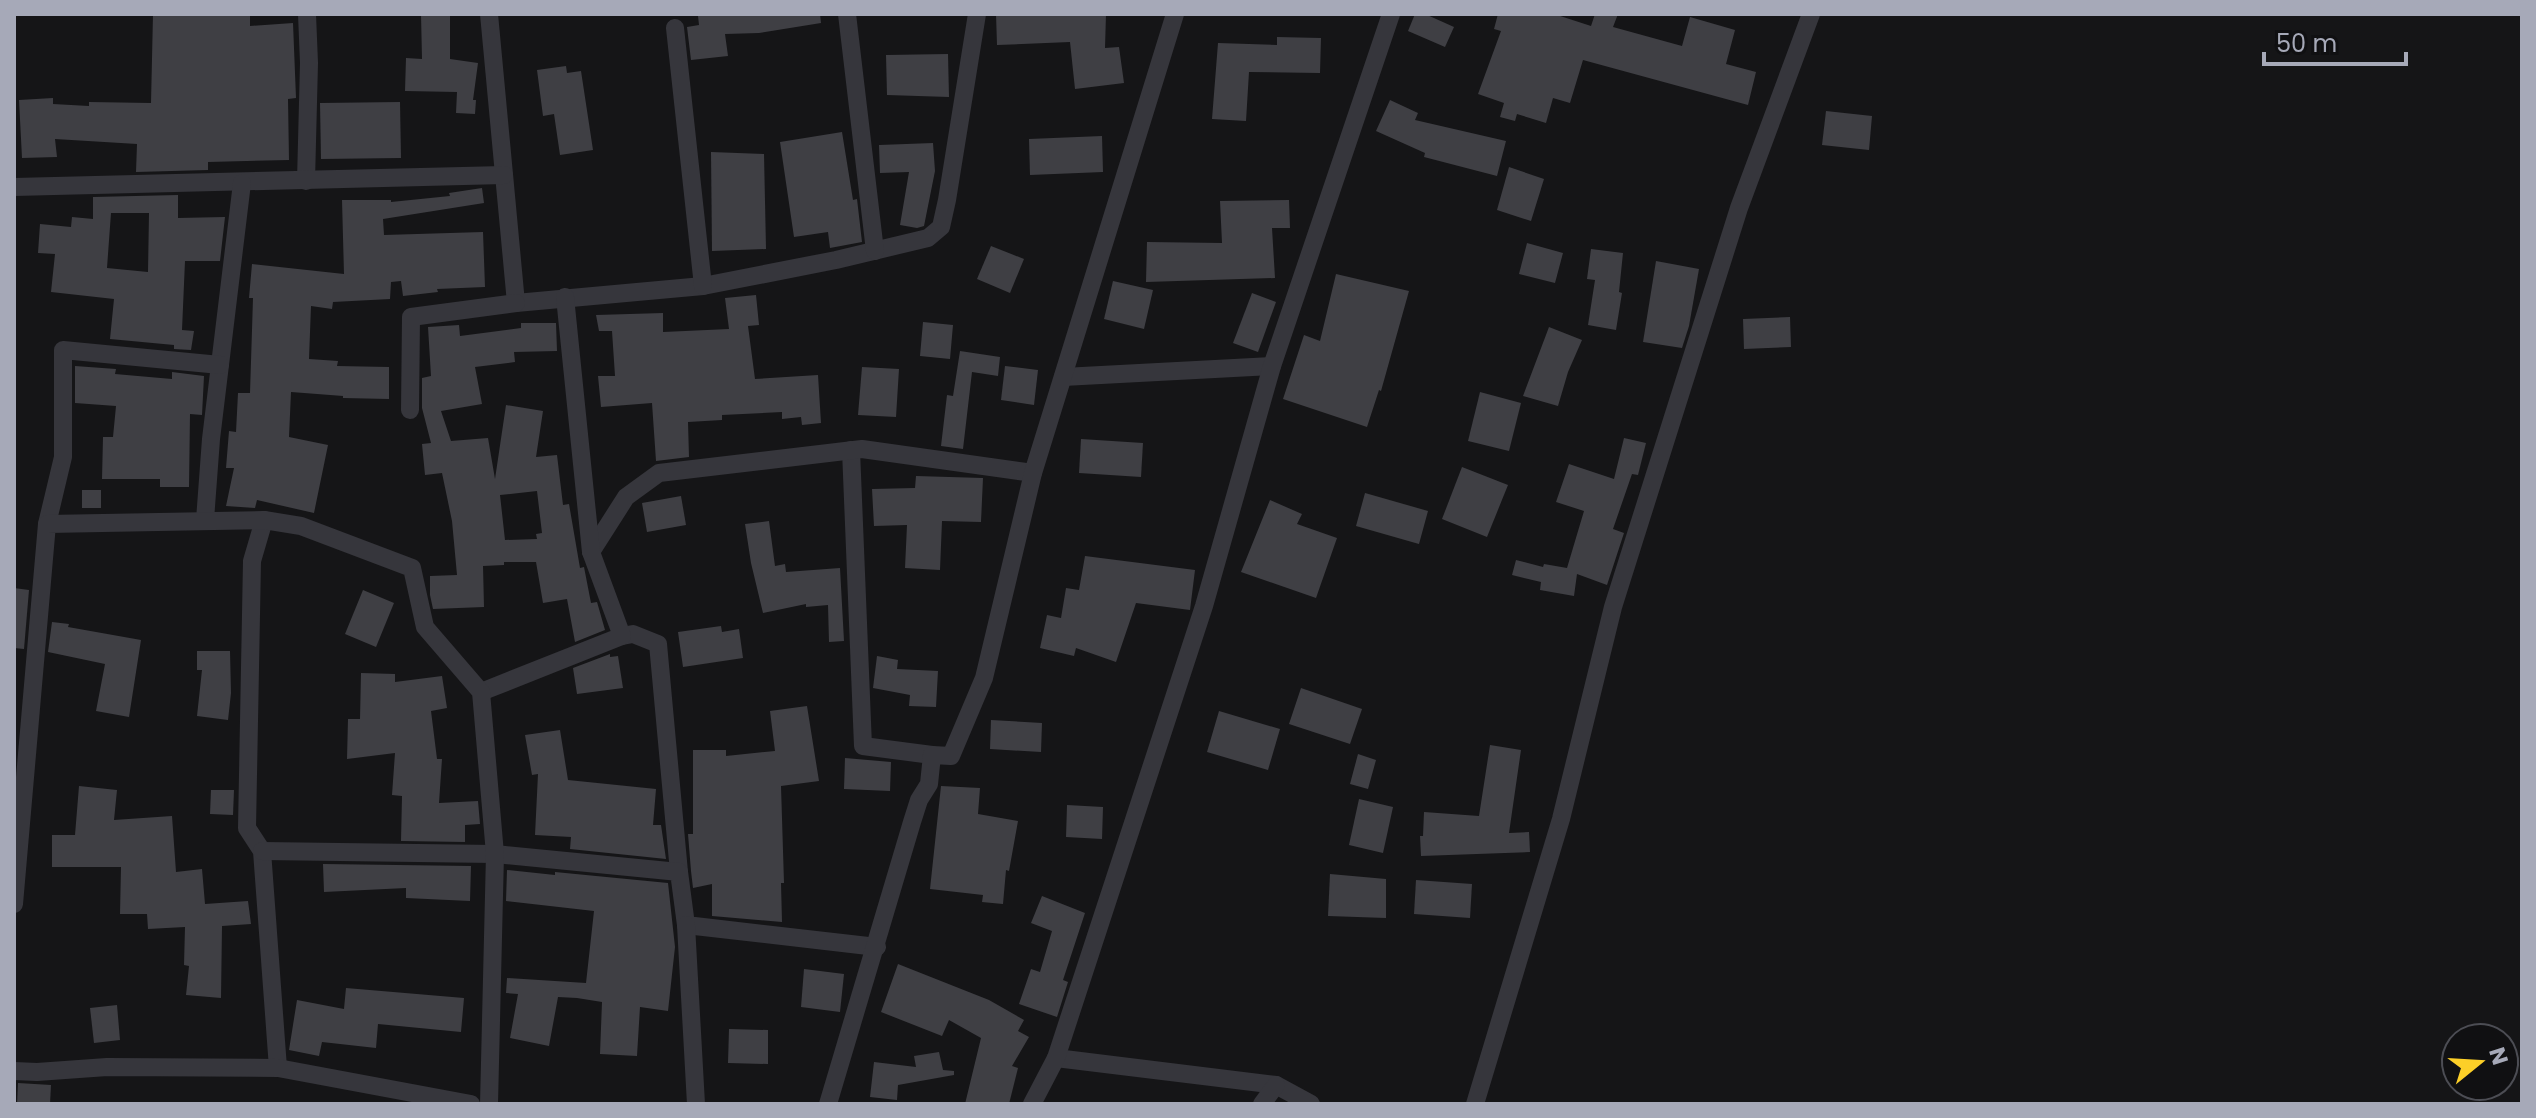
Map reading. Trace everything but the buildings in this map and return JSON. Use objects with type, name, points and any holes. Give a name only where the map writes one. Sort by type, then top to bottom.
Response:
[{"type":"street","points":[[306,181],[307,14]]},
{"type":"street","points":[[489,14],[516,303]]},
{"type":"street","points":[[847,14],[875,251]]},
{"type":"street","points":[[410,410],[411,317],[565,297],[703,286],[928,238],[941,227],[977,14]]},
{"type":"street","points":[[851,450],[863,746],[951,756],[984,678],[1033,473],[1175,14]]},
{"type":"street","points":[[1032,1104],[1056,1058],[1204,606],[1272,366],[1391,14]]},
{"type":"street","points":[[1475,1104],[1561,819],[1613,607],[1739,208],[1811,14]]},
{"type":"street","points":[[675,28],[703,286]]},
{"type":"street","points":[[14,187],[504,175]]},
{"type":"street","points":[[205,520],[242,183]]},
{"type":"street","points":[[565,297],[591,552],[622,636]]},
{"type":"street","points":[[14,904],[16,851],[47,524],[63,457],[63,350],[220,365]]},
{"type":"street","points":[[1063,377],[1272,366]]},
{"type":"street","points":[[591,552],[626,497],[659,473],[862,449],[1033,473]]},
{"type":"street","points":[[47,524],[264,520],[301,526],[412,568],[425,627],[481,692],[495,854],[489,1104]]},
{"type":"street","points":[[264,520],[252,561],[247,828],[262,851],[278,1068]]},
{"type":"street","points":[[481,692],[622,636],[633,634],[658,644],[686,925],[696,1104]]},
{"type":"street","points":[[828,1104],[912,822],[919,800],[929,784],[932,755]]},
{"type":"street","points":[[262,851],[495,854],[679,872]]},
{"type":"street","points":[[686,925],[877,947]]},
{"type":"street","points":[[1056,1058],[1276,1085],[1311,1104]]},
{"type":"street","points":[[14,1071],[107,1067],[278,1068],[471,1104]]},
{"type":"street","points":[[1262,1104],[1276,1085]]}]
